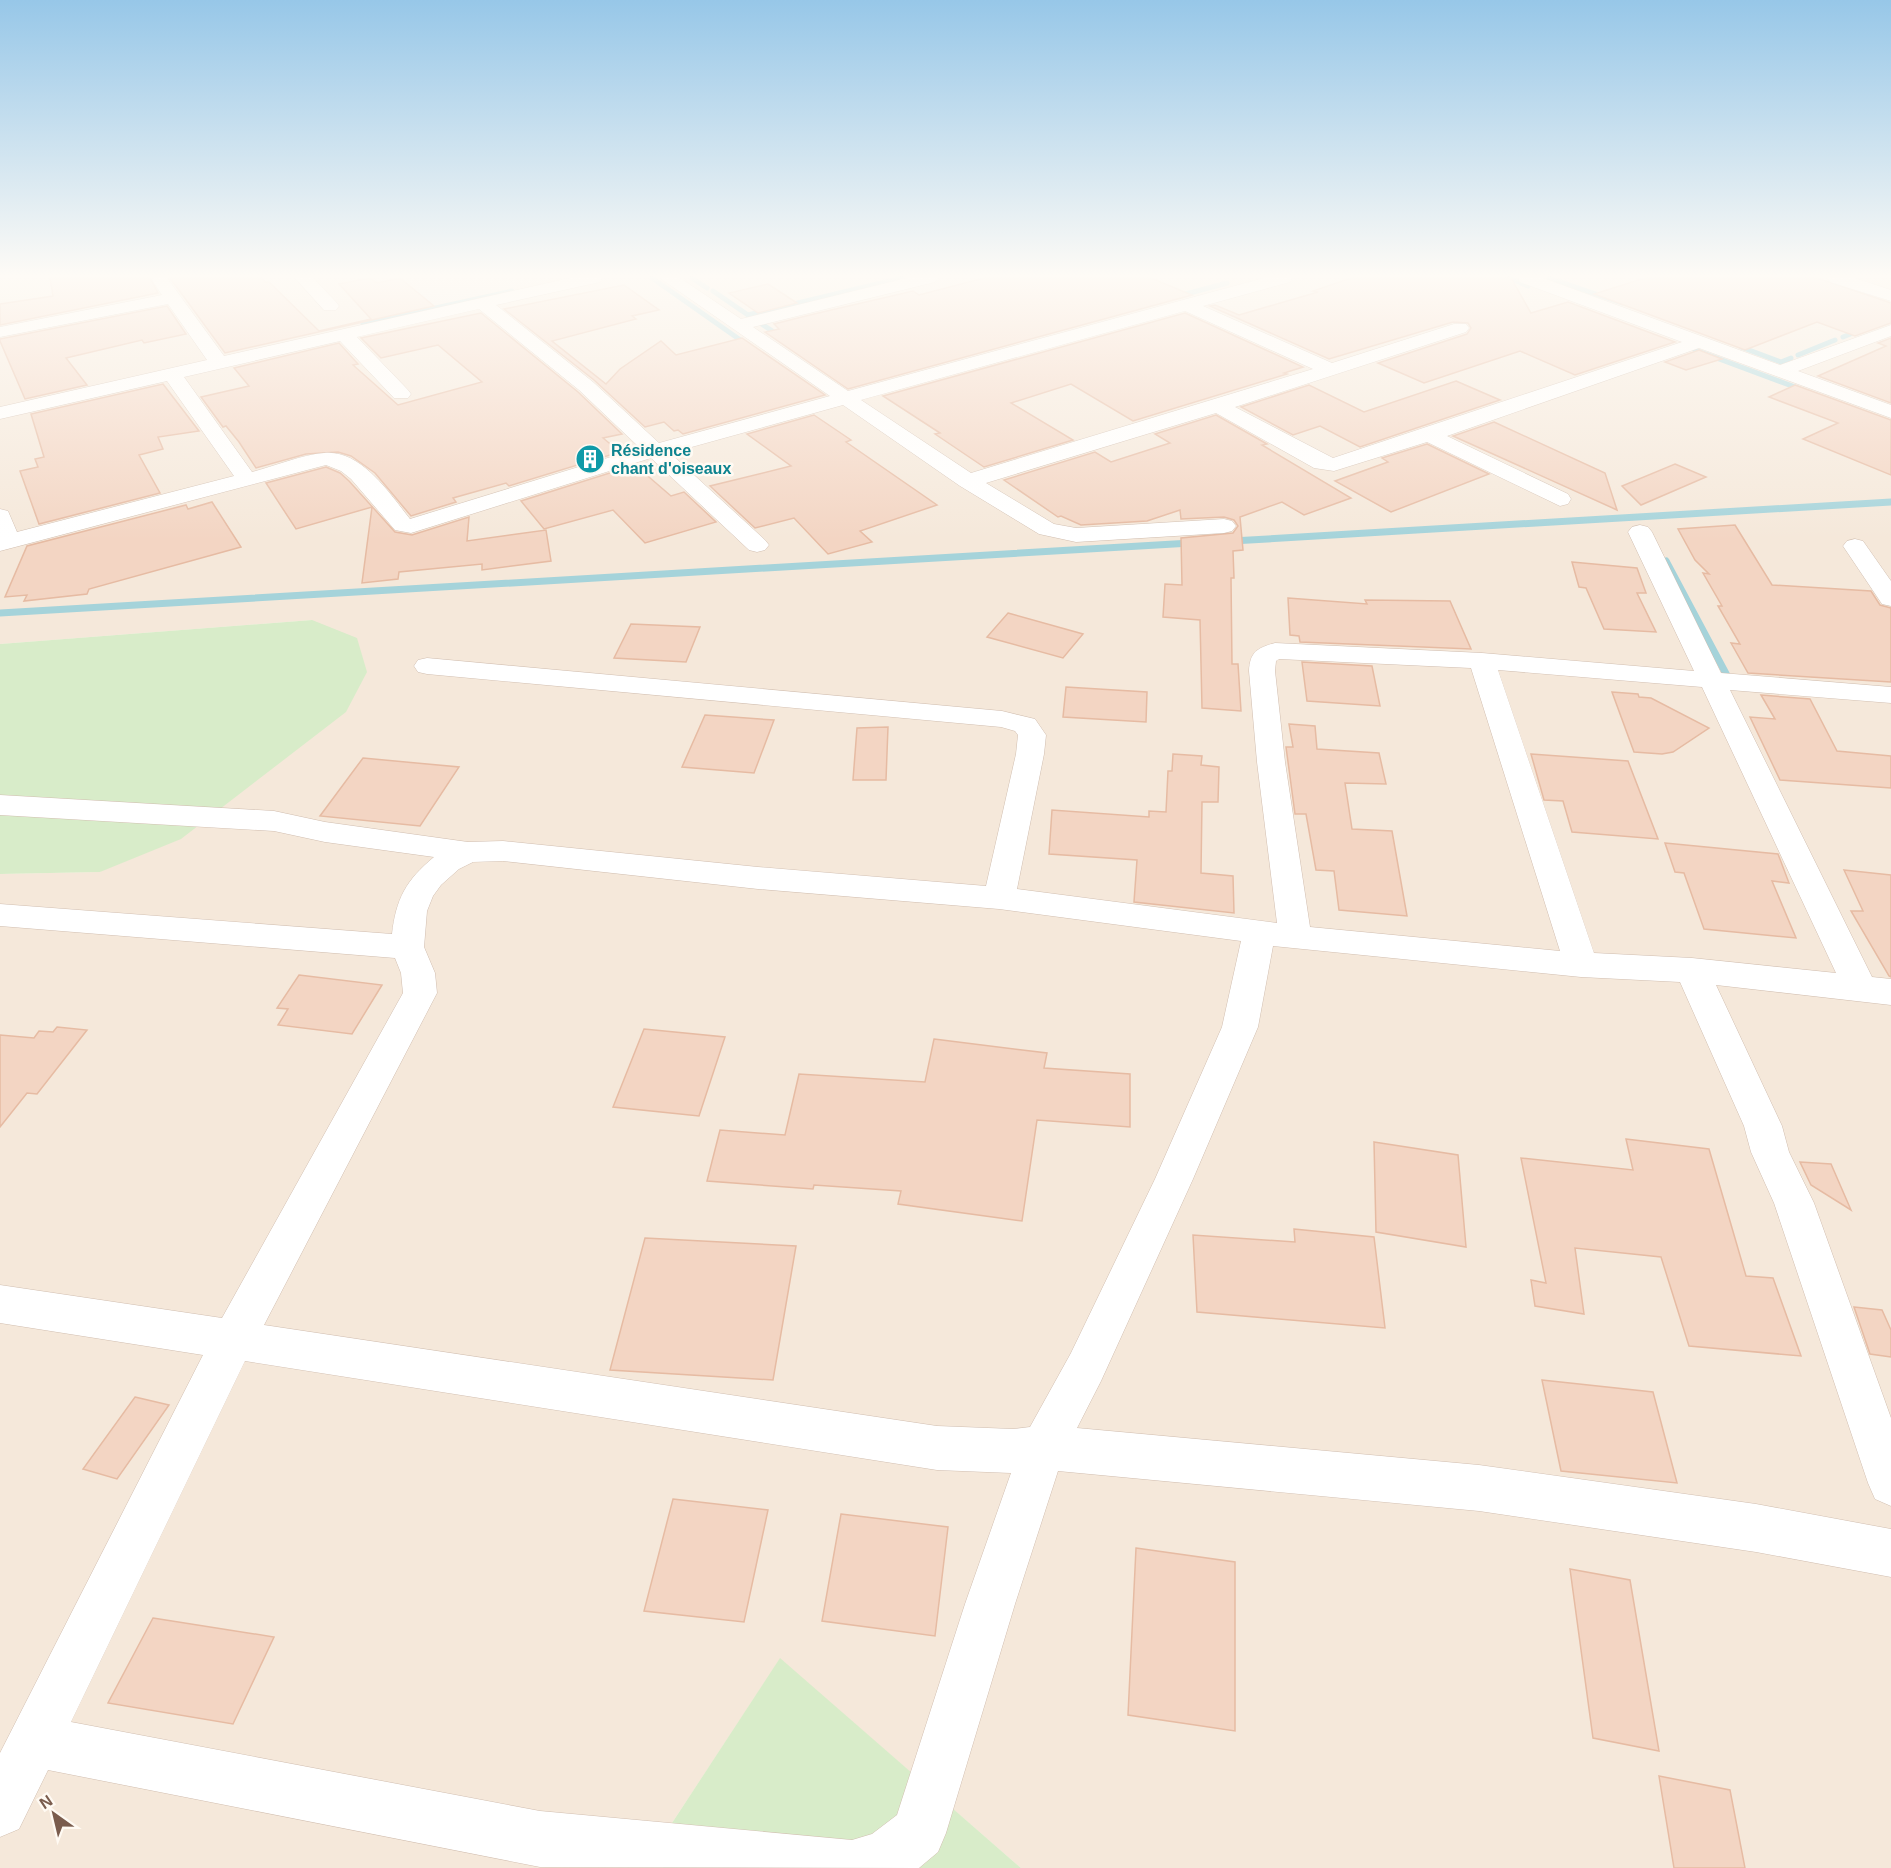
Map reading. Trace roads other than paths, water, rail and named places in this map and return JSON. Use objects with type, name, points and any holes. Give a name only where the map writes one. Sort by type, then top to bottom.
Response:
[{"type":"street","points":[[0,413],[204,365]]},
{"type":"street","points":[[373,365],[401,394]]},
{"type":"street","points":[[560,365],[586,386],[757,545]]},
{"type":"street","points":[[799,365],[968,481],[1047,530],[1076,535],[1224,526]]},
{"type":"street","points":[[0,516],[4,543],[326,459],[338,460],[372,487],[403,525],[411,526],[656,450],[967,365]]},
{"type":"street","points":[[1320,365],[1331,370]]},
{"type":"street","points":[[968,481],[1346,365]]},
{"type":"street","points":[[1218,406],[1322,463],[1334,465],[1632,365]]},
{"type":"street","points":[[1764,365],[1891,412]]},
{"type":"street","points":[[1780,371],[1796,365]]},
{"type":"street","points":[[171,373],[247,480]]},
{"type":"street","points":[[1429,435],[1560,499]]},
{"type":"street","points":[[1640,532],[1711,681],[1876,990]]},
{"type":"street","points":[[1855,546],[1891,598]]},
{"type":"street","points":[[34,1741],[540,1839],[853,1868],[887,1858],[919,1833],[990,1604],[1043,1447],[1086,1367],[1169,1189],[1240,1027],[1277,935],[1271,762],[1262,671],[1263,657],[1275,651],[1482,662],[1891,695]]},
{"type":"street","points":[[1482,662],[1581,965]]},
{"type":"street","points":[[427,666],[1002,719],[1025,725],[1032,735],[1030,754],[999,898]]},
{"type":"street","points":[[0,805],[274,821],[325,832],[468,852],[503,851],[758,878],[999,898],[1277,935],[1581,965],[1692,970],[1876,990]]},
{"type":"street","points":[[0,1810],[234,1340],[420,993],[418,973],[407,947],[411,911],[418,893],[430,877],[448,862],[468,852]]},
{"type":"street","points":[[0,915],[407,947]]},
{"type":"street","points":[[1692,970],[1763,1126],[1770,1152],[1794,1203],[1891,1483]]},
{"type":"street","points":[[0,1304],[937,1448],[1012,1451],[1043,1447],[1479,1488],[1755,1528],[1891,1553]]},
{"type":"waterway","points":[[1736,365],[1803,390]]},
{"type":"waterway","points":[[1232,541],[1891,502]]},
{"type":"waterway","points":[[0,613],[1191,543]]},
{"type":"waterway","points":[[1666,561],[1731,683]]},
{"type":"place","name":"Résidence chant d'oiseaux","points":[[590,459]]}]
